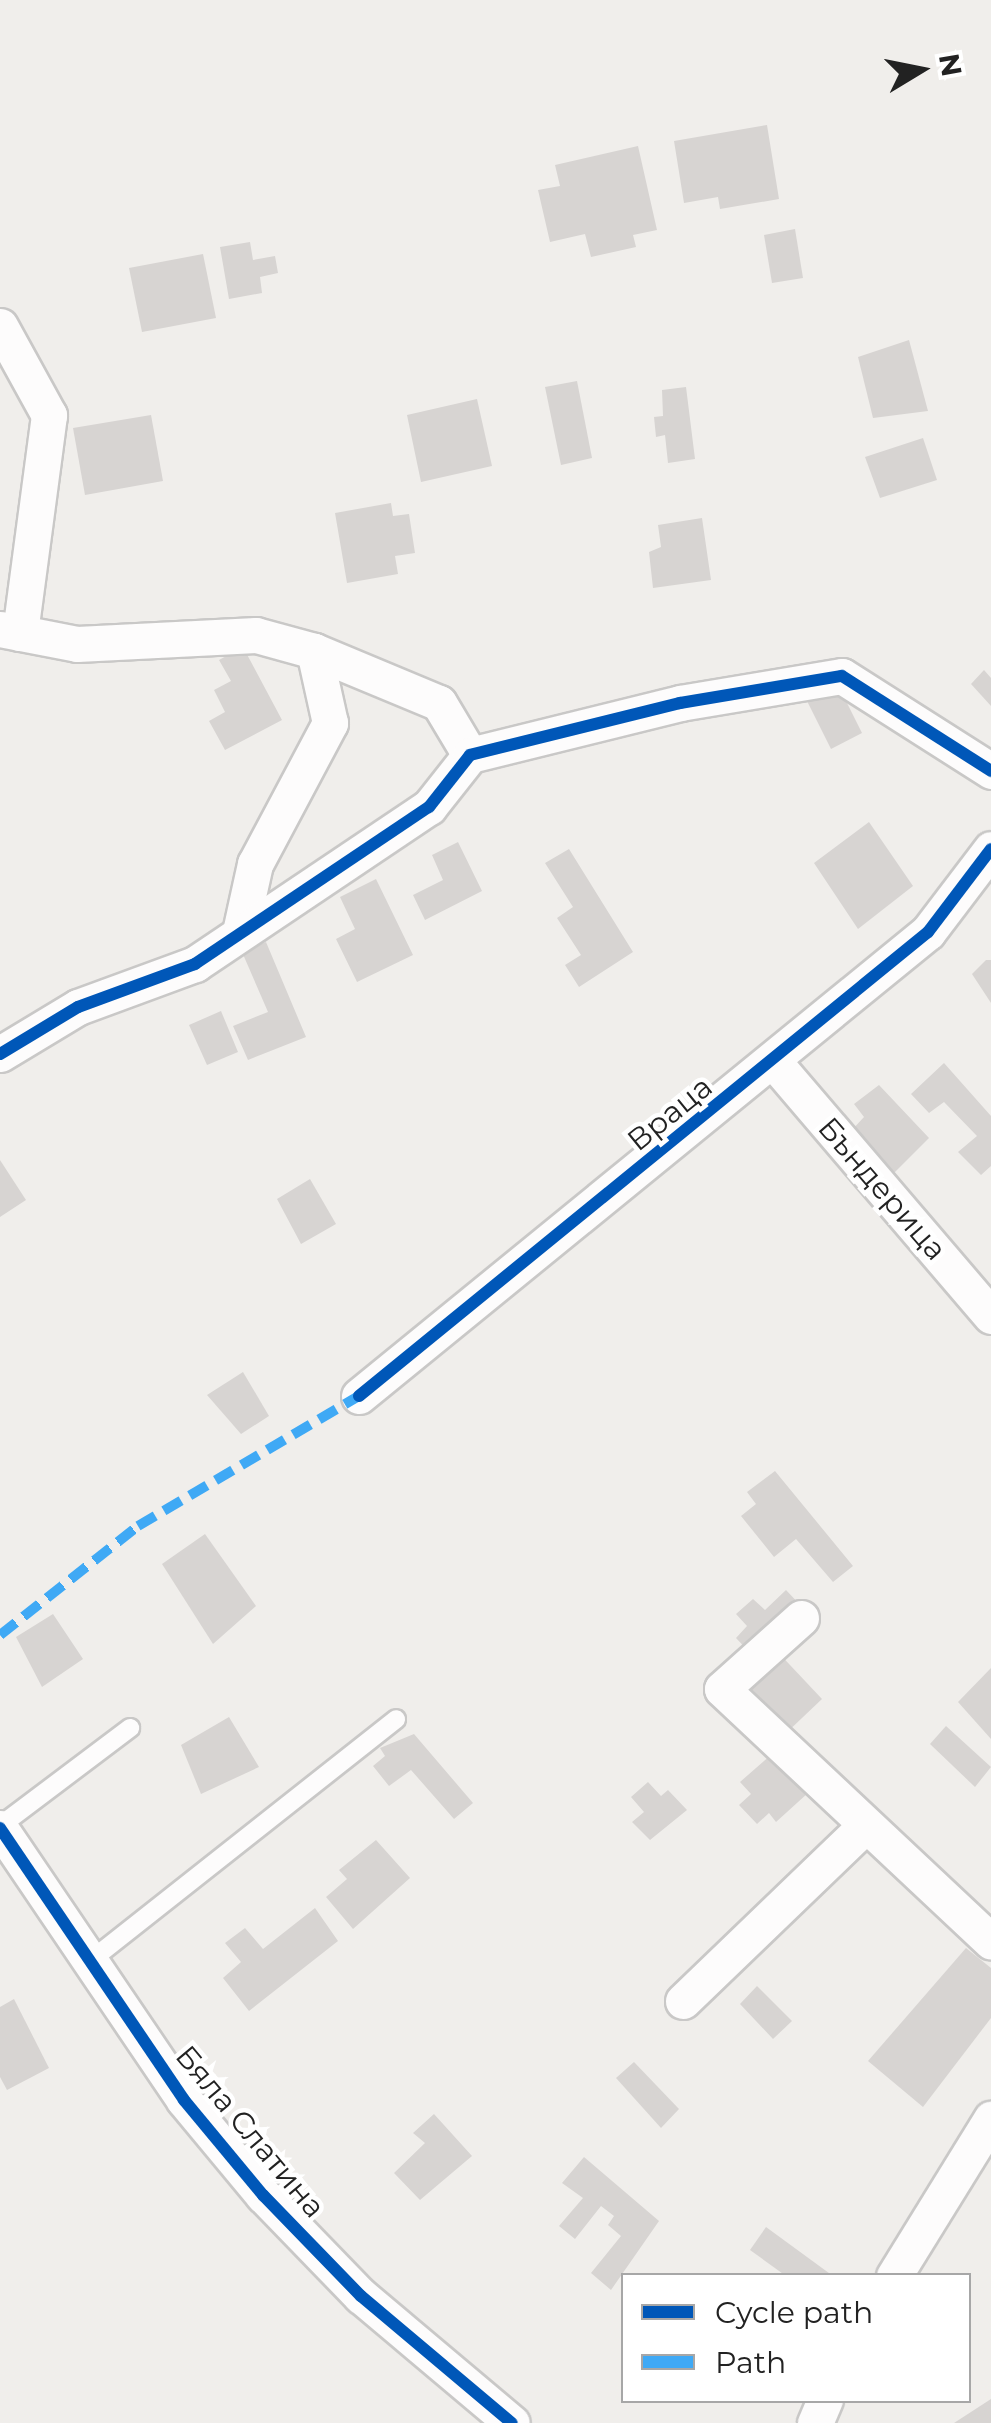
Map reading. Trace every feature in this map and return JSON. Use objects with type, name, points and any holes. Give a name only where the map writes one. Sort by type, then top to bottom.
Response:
[{"type":"street","points":[[0,326],[50,414],[10,631],[77,644],[256,635],[314,651],[439,703],[470,755]]},
{"type":"street","points":[[240,932],[255,864],[330,723],[314,651]]},
{"type":"street","points":[[0,1054],[78,1007],[195,964],[429,807],[470,755],[680,703],[842,676],[991,771]]},
{"type":"street","name":"Враца","points":[[359,1396],[774,1062],[928,932],[991,849]]},
{"type":"street","name":"Бъндерица","points":[[774,1062],[991,1316]]},
{"type":"street","points":[[801,1618],[722,1690],[991,1942]]},
{"type":"street","points":[[683,2001],[864,1826]]},
{"type":"street","name":"Бяла Слатина","points":[[0,1827],[184,2100],[263,2196],[361,2296],[512,2423]]},
{"type":"street","points":[[896,2273],[991,2119]]},
{"type":"lane","points":[[90,1961],[396,1719]]},
{"type":"lane","points":[[0,1827],[130,1728]]},
{"type":"building","points":[[767,125],[779,199],[720,209],[718,197],[684,203],[674,141]]},
{"type":"building","points":[[638,146],[657,230],[633,235],[636,247],[591,257],[585,234],[550,242],[538,190],[560,186],[555,165]]},
{"type":"building","points":[[795,229],[803,278],[772,283],[764,235]]},
{"type":"building","points":[[250,242],[253,260],[275,256],[278,273],[260,277],[262,293],[229,299],[220,247]]},
{"type":"building","points":[[203,254],[216,318],[142,332],[129,268]]},
{"type":"building","points":[[909,340],[928,411],[873,418],[858,357]]},
{"type":"building","points":[[577,381],[592,458],[561,465],[545,387]]},
{"type":"building","points":[[686,387],[695,459],[668,463],[665,435],[656,437],[654,417],[663,416],[662,390]]},
{"type":"building","points":[[477,399],[492,466],[421,482],[407,415]]},
{"type":"building","points":[[151,415],[163,481],[85,495],[73,428]]},
{"type":"building","points":[[923,438],[937,480],[880,498],[865,457]]},
{"type":"building","points":[[391,503],[393,516],[409,514],[415,553],[395,556],[398,574],[347,583],[335,513]]},
{"type":"building","points":[[702,518],[711,580],[653,588],[649,552],[661,547],[658,525]]},
{"type":"building","points":[[243,647],[282,720],[225,750],[209,721],[225,712],[214,690],[231,681],[219,660]]},
{"type":"building","points":[[984,670],[991,678],[991,706],[971,684]]},
{"type":"building","points":[[839,687],[862,733],[831,749],[807,701]]},
{"type":"building","points":[[869,822],[913,886],[858,929],[814,863]]},
{"type":"building","points":[[458,842],[482,891],[425,920],[413,895],[443,880],[432,855]]},
{"type":"building","points":[[569,849],[633,952],[579,987],[565,965],[581,955],[557,918],[573,907],[545,863]]},
{"type":"building","points":[[376,879],[413,955],[357,982],[336,939],[355,929],[340,897]]},
{"type":"building","points":[[266,942],[306,1037],[248,1060],[233,1026],[268,1012],[242,952]]},
{"type":"building","points":[[991,960],[991,1003],[972,974]]},
{"type":"building","points":[[221,1011],[238,1052],[207,1065],[189,1025]]},
{"type":"building","points":[[944,1063],[991,1116],[991,1166],[981,1175],[958,1152],[977,1136],[944,1102],[929,1113],[911,1094]]},
{"type":"building","points":[[879,1085],[929,1138],[893,1174],[851,1131],[864,1117],[854,1104]]},
{"type":"building","points":[[0,1160],[26,1200],[0,1217]]},
{"type":"building","points":[[310,1179],[336,1224],[301,1244],[277,1199]]},
{"type":"building","points":[[243,1372],[269,1416],[241,1434],[207,1395]]},
{"type":"building","points":[[775,1471],[853,1566],[833,1582],[796,1539],[774,1557],[741,1516],[756,1504],[747,1492]]},
{"type":"building","points":[[205,1534],[256,1606],[213,1644],[162,1564]]},
{"type":"building","points":[[786,1590],[803,1608],[753,1656],[736,1638],[747,1626],[736,1614],[753,1599],[765,1610]]},
{"type":"building","points":[[53,1614],[83,1659],[42,1687],[16,1637]]},
{"type":"building","points":[[774,1648],[822,1699],[782,1737],[734,1686]]},
{"type":"building","points":[[991,1668],[991,1739],[958,1702]]},
{"type":"building","points":[[229,1717],[259,1767],[201,1794],[181,1745]]},
{"type":"building","points":[[946,1726],[991,1767],[975,1787],[930,1744]]},
{"type":"building","points":[[414,1734],[473,1803],[454,1819],[411,1770],[389,1786],[373,1766],[385,1756],[380,1748]]},
{"type":"building","points":[[773,1753],[808,1793],[776,1822],[769,1813],[757,1824],[739,1805],[751,1794],[740,1782]]},
{"type":"building","points":[[648,1782],[661,1796],[668,1790],[687,1810],[650,1840],[632,1822],[644,1812],[631,1797]]},
{"type":"building","points":[[376,1840],[410,1878],[353,1929],[326,1897],[347,1879],[339,1870]]},
{"type":"building","points":[[315,1908],[338,1941],[249,2011],[223,1978],[241,1962],[225,1943],[245,1928],[263,1949]]},
{"type":"building","points":[[966,1948],[991,1968],[991,2018],[923,2107],[868,2061]]},
{"type":"building","points":[[757,1986],[792,2021],[773,2039],[740,2004]]},
{"type":"building","points":[[14,1999],[49,2068],[7,2090],[0,2077],[0,2007]]},
{"type":"building","points":[[634,2062],[679,2109],[661,2128],[616,2078]]},
{"type":"building","points":[[434,2114],[472,2156],[420,2200],[394,2173],[425,2143],[413,2133]]},
{"type":"building","points":[[584,2157],[659,2221],[611,2290],[591,2273],[621,2236],[608,2225],[614,2216],[601,2206],[575,2239],[559,2226],[583,2198],[562,2183]]},
{"type":"building","points":[[766,2227],[829,2273],[782,2273],[750,2250]]},
{"type":"building","points":[[991,2399],[991,2423],[954,2423]]},
{"type":"marked path","points":[[0,1635],[138,1526],[359,1396]]},
{"type":"cycle path","points":[[0,1054],[78,1007],[195,964],[429,807],[470,755],[680,703],[842,676],[991,771]]},
{"type":"cycle path","points":[[359,1396],[928,932],[991,849]]},
{"type":"cycle path","points":[[0,1828],[184,2100],[263,2195],[361,2296],[512,2423]]}]
